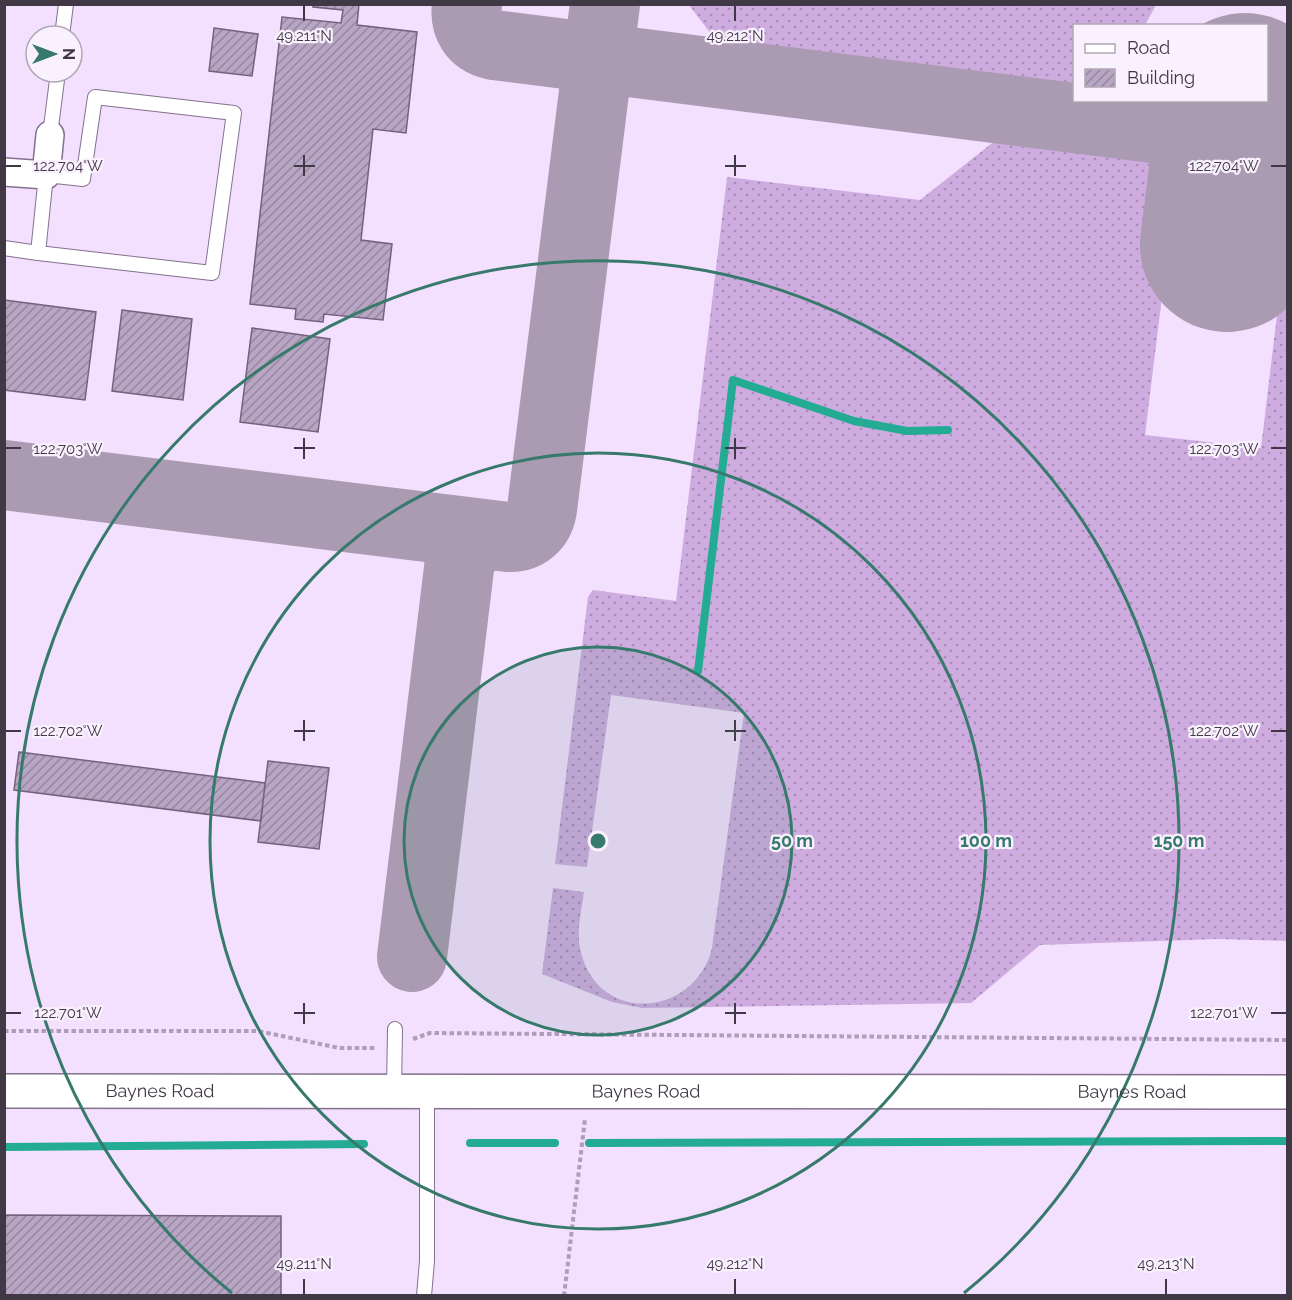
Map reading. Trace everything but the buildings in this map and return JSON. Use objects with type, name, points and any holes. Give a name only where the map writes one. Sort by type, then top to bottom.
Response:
[{"type":"street","points":[[4,172],[46,175],[50,135]]},
{"type":"street","name":"Baynes Road","points":[[4,1091],[1287,1092]]},
{"type":"lane","points":[[64,24],[66,4]]},
{"type":"lane","points":[[50,135],[56,84]]},
{"type":"lane","points":[[4,248],[38,253],[212,273],[234,114],[95,97],[83,179],[46,175],[38,253]]},
{"type":"lane","points":[[394,1091],[396,1029]]},
{"type":"lane","points":[[424,1296],[427,1261],[427,1091]]},
{"type":"path","points":[[4,1031],[258,1031],[339,1048],[386,1048],[430,1034],[1287,1040]]},
{"type":"path","points":[[564,1296],[588,1091]]},
{"type":"shaded area","points":[[689,5],[1156,5],[1146,24],[1073,24],[1073,87],[718,43]]},
{"type":"shaded area","points":[[1001,136],[1179,158],[1145,435],[1261,448],[1287,232],[1287,941],[1217,939],[1040,945],[971,1003],[642,1008],[612,1002],[542,974],[553,888],[584,892],[579,932],[582,956],[593,979],[609,994],[628,1002],[649,1003],[669,998],[688,987],[703,970],[712,948],[744,713],[611,695],[587,867],[555,864],[588,597],[593,590],[676,601],[727,177],[920,200]]},
{"type":"waterway","points":[[698,671],[733,380],[854,421],[907,431],[948,430]]},
{"type":"waterway","points":[[589,1143],[1288,1141]]},
{"type":"waterway","points":[[470,1143],[555,1143]]},
{"type":"waterway","points":[[4,1147],[364,1144]]},
{"type":"taxiway","points":[[467,4],[467,19],[475,35],[494,45],[1288,145]]},
{"type":"taxiway","points":[[4,475],[508,537],[520,536],[531,530],[538,521],[542,509],[605,4]]},
{"type":"taxiway","points":[[412,957],[460,560],[472,541],[491,535]]},
{"type":"runway","points":[[1227,245],[1245,102]]}]
